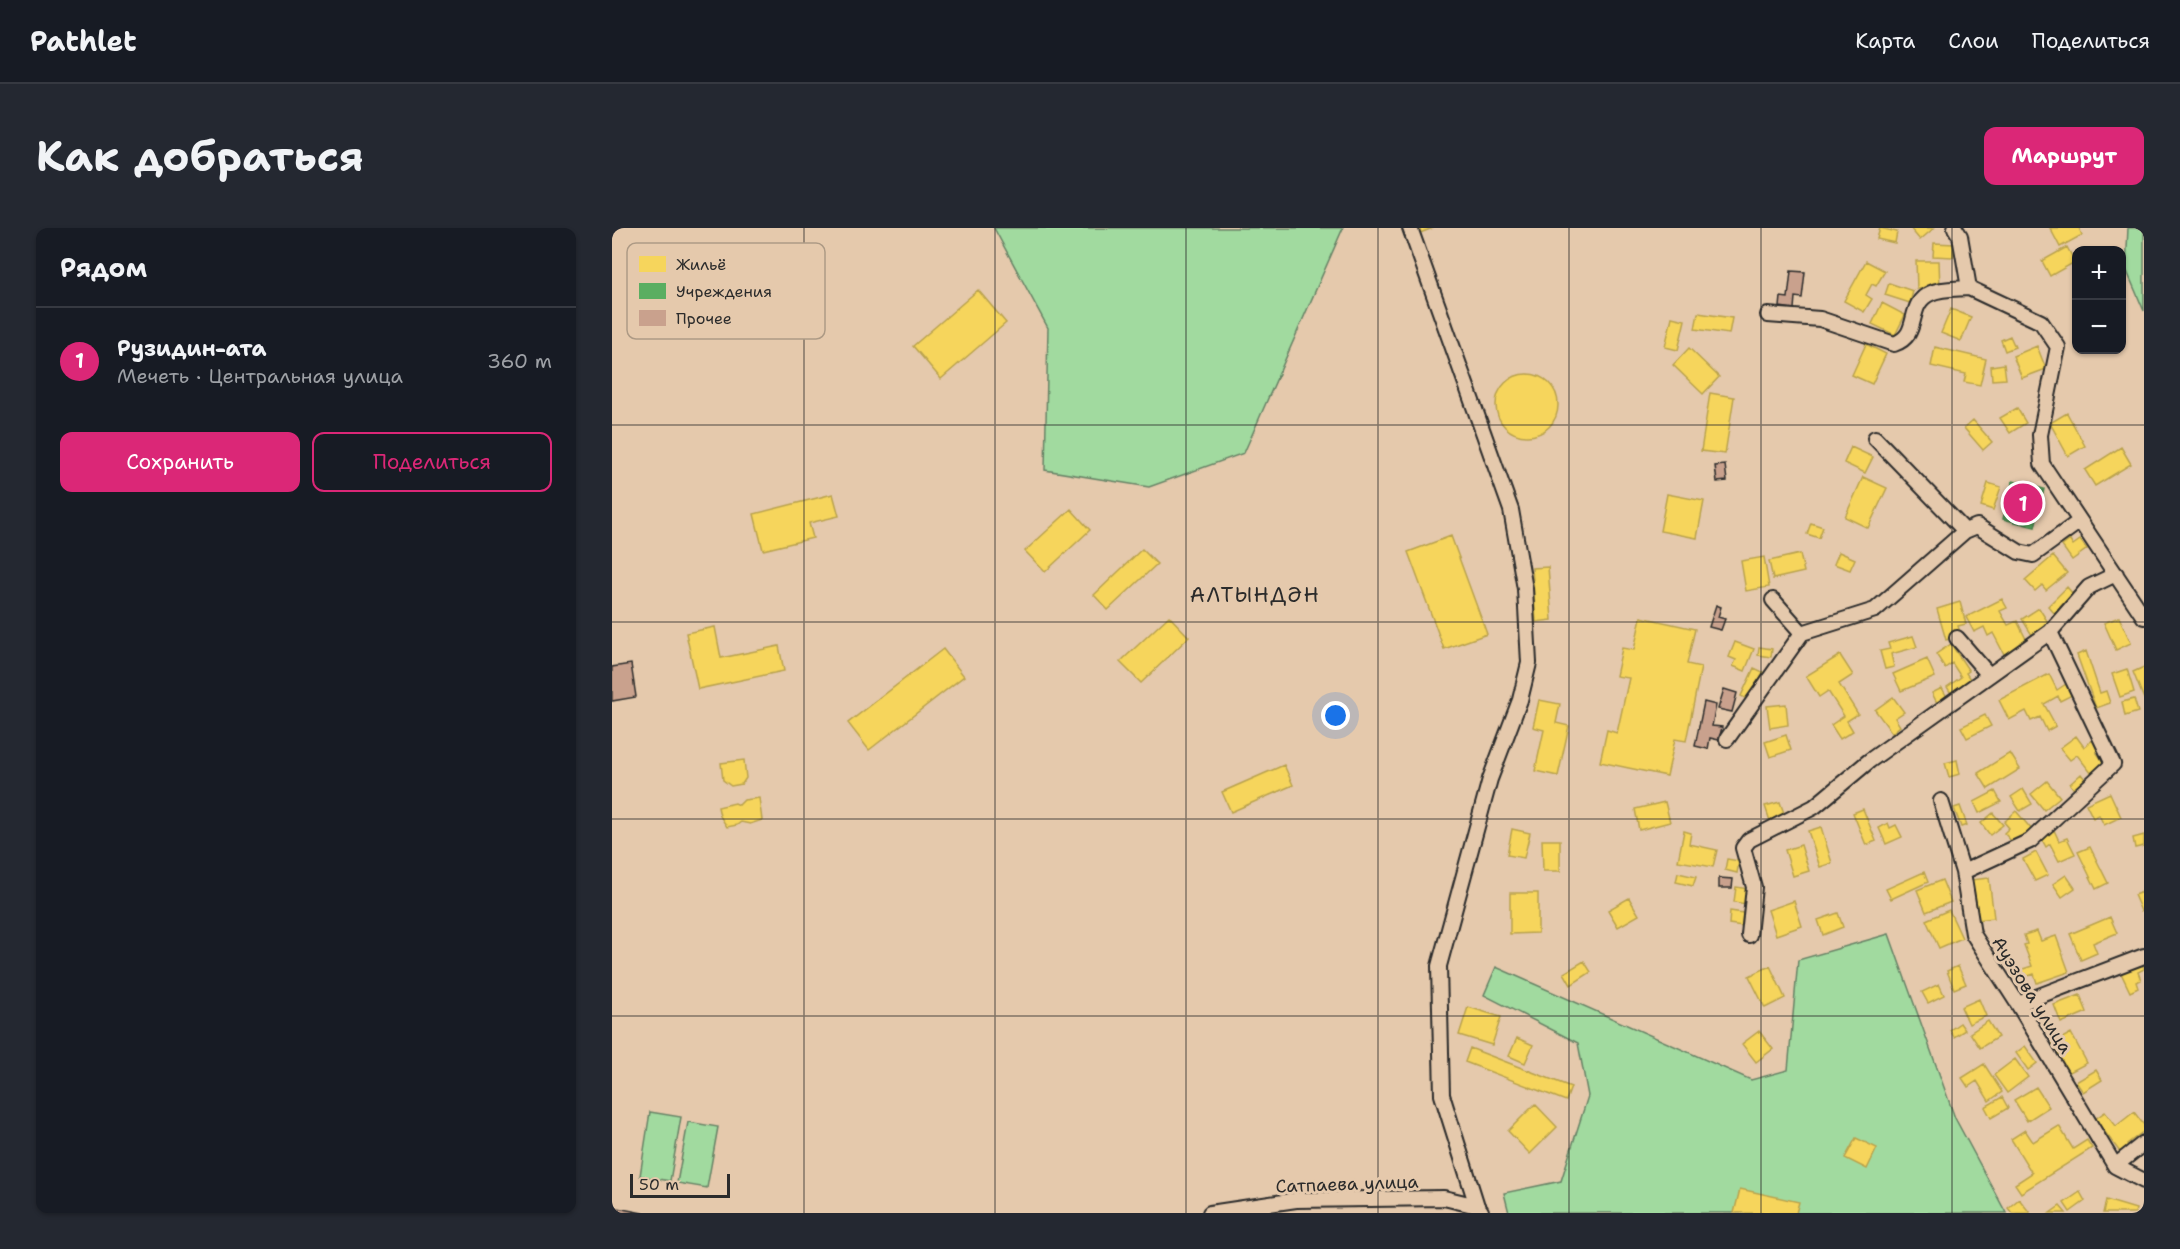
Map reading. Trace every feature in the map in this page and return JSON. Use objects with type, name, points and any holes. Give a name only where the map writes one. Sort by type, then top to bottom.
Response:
[{"type":"street","points":[[1410,228],[1511,510],[1526,588],[1529,663],[1520,700],[1490,779],[1439,966],[1442,1095],[1480,1210]]},
{"type":"street","points":[[1954,228],[1960,236],[1969,288]]},
{"type":"street","points":[[1768,315],[1820,319],[1894,344],[1909,335],[1916,307],[1931,292],[1969,288],[2041,322],[2058,347],[2040,435],[2042,464],[2144,617]]},
{"type":"street","points":[[1875,438],[1965,531]]},
{"type":"street","points":[[1727,739],[1802,633],[1875,610],[1965,531],[1977,526],[2019,552],[2033,555],[2080,521]]},
{"type":"street","points":[[1749,935],[1754,887],[1743,848],[1749,840],[1814,807],[1869,760],[2050,632],[2089,587],[2116,574]]},
{"type":"street","points":[[1773,600],[1802,633]]},
{"type":"street","points":[[1963,872],[2030,841],[2113,764],[2050,632]]},
{"type":"street","points":[[1957,638],[1989,675]]},
{"type":"street","name":"Ауэзова улица","points":[[1941,801],[1963,872],[1972,934],[2018,1004],[2115,1166]]},
{"type":"street","points":[[2018,1004],[2144,956]]},
{"type":"street","points":[[2144,1143],[2115,1166],[2144,1181]]},
{"type":"street","name":"Сатпаева улица","points":[[1210,1213],[1296,1200],[1444,1198],[1480,1210]]},
{"type":"green space","points":[[994,228],[1343,228],[1244,453],[1149,487],[1045,470],[1048,328]]},
{"type":"green space","points":[[2128,228],[2144,228],[2144,311],[2126,269]]},
{"type":"green space","points":[[1889,934],[1955,1118],[2006,1213],[1509,1213],[1504,1193],[1561,1181],[1588,1096],[1578,1043],[1484,995],[1496,967],[1751,1080],[1788,1070],[1798,960]]},
{"type":"green space","points":[[650,1112],[681,1117],[670,1181],[640,1176]]},
{"type":"green space","points":[[688,1122],[718,1127],[707,1188],[677,1183]]},
{"type":"building: Жильё","points":[[1418,228],[1433,228],[1420,233]]},
{"type":"building: Жильё","points":[[1880,228],[1897,232],[1895,243],[1877,239]]},
{"type":"building: Жильё","points":[[1910,228],[1934,228],[1920,240]]},
{"type":"building: Жильё","points":[[2050,228],[2079,228],[2082,235],[2060,247]]},
{"type":"building: Жильё","points":[[1934,243],[1954,244],[1953,257],[1933,256]]},
{"type":"building: Жильё","points":[[2067,247],[2072,256],[2072,264],[2050,276],[2042,261]]},
{"type":"building: Жильё","points":[[1866,261],[1885,271],[1876,286],[1872,284],[1866,295],[1872,299],[1864,312],[1844,301]]},
{"type":"building: Жильё","points":[[1916,261],[1939,261],[1940,288],[1917,289]]},
{"type":"building: Жильё","points":[[1889,283],[1913,291],[1910,303],[1885,295]]},
{"type":"building: Жильё","points":[[978,290],[1006,323],[941,379],[913,346]]},
{"type":"building: Жильё","points":[[1882,303],[1905,315],[1895,335],[1872,324]]},
{"type":"building: Жильё","points":[[1951,309],[1971,317],[1961,341],[1941,333]]},
{"type":"building: Жильё","points":[[1698,313],[1732,318],[1729,334],[1695,329]]},
{"type":"building: Жильё","points":[[1672,317],[1685,320],[1678,350],[1665,347]]},
{"type":"building: Жильё","points":[[2010,336],[2015,347],[2005,351],[2001,340]]},
{"type":"building: Жильё","points":[[1866,344],[1886,354],[1872,384],[1852,375]]},
{"type":"building: Жильё","points":[[2037,346],[2046,369],[2022,378],[2013,356]]},
{"type":"building: Жильё","points":[[1935,347],[1986,359],[1980,385],[1964,382],[1966,374],[1931,366]]},
{"type":"building: Жильё","points":[[1689,348],[1719,377],[1703,394],[1673,365]]},
{"type":"building: Жильё","points":[[2004,364],[2006,379],[1992,380],[1991,366]]},
{"type":"building: Жильё","points":[[1521,374],[1533,374],[1549,383],[1556,393],[1558,405],[1556,417],[1549,427],[1533,436],[1521,436],[1510,431],[1501,422],[1496,411],[1496,399],[1501,388],[1510,379]]},
{"type":"building: Жильё","points":[[1710,393],[1734,397],[1725,454],[1701,451]]},
{"type":"building: Жильё","points":[[2017,408],[2026,423],[2010,433],[2000,418]]},
{"type":"building: Жильё","points":[[2067,413],[2085,446],[2068,456],[2050,423]]},
{"type":"building: Жильё","points":[[1973,420],[1992,442],[1983,450],[1964,428]]},
{"type":"building: Жильё","points":[[1851,447],[1873,457],[1865,473],[1844,463]]},
{"type":"building: Жильё","points":[[2121,447],[2131,464],[2095,486],[2085,470]]},
{"type":"building: Жильё","points":[[1863,477],[1887,488],[1868,528],[1845,517]]},
{"type":"building: Жильё","points":[[1988,483],[2001,487],[1993,510],[1981,506]]},
{"type":"building: Жильё","points":[[833,494],[839,516],[809,523],[813,538],[763,550],[754,514]]},
{"type":"building: Жильё","points":[[1667,494],[1704,501],[1697,538],[1660,531]]},
{"type":"building: Жильё","points":[[1071,509],[1090,530],[1045,572],[1025,551]]},
{"type":"building: Жильё","points":[[1811,523],[1823,527],[1819,538],[1807,534]]},
{"type":"building: Жильё","points":[[1451,536],[1487,634],[1444,649],[1408,552]]},
{"type":"building: Жильё","points":[[2070,540],[2073,545],[2080,540],[2087,549],[2072,560],[2062,546]]},
{"type":"building: Жильё","points":[[1142,549],[1157,564],[1108,610],[1094,595]]},
{"type":"building: Жильё","points":[[1839,552],[1855,559],[1850,570],[1834,564]]},
{"type":"building: Жильё","points":[[1800,554],[1804,572],[1773,579],[1769,561]]},
{"type":"building: Жильё","points":[[2053,556],[2067,573],[2046,590],[2042,585],[2035,591],[2025,580]]},
{"type":"building: Жильё","points":[[1764,557],[1769,587],[1746,591],[1741,561]]},
{"type":"building: Жильё","points":[[1548,567],[1552,620],[1536,622],[1532,568]]},
{"type":"building: Жильё","points":[[2067,587],[2073,594],[2054,613],[2048,606]]},
{"type":"building: Жильё","points":[[2002,599],[2007,608],[2000,611],[2008,625],[2017,621],[2028,643],[2005,656],[1993,633],[1988,636],[1984,627],[1974,632],[1966,617]]},
{"type":"building: Жильё","points":[[1960,602],[1966,624],[1958,626],[1961,635],[1946,640],[1937,609]]},
{"type":"building: Жильё","points":[[2039,608],[2049,624],[2032,635],[2022,619]]},
{"type":"building: Жильё","points":[[1169,616],[1189,637],[1141,683],[1120,662]]},
{"type":"building: Жильё","points":[[1641,617],[1695,629],[1687,664],[1701,667],[1686,741],[1675,739],[1667,776],[1600,762],[1607,730],[1617,733],[1629,678],[1616,676],[1622,648],[1634,650]]},
{"type":"building: Жильё","points":[[2119,617],[2131,643],[2116,650],[2104,623]]},
{"type":"building: Жильё","points":[[715,627],[721,658],[779,646],[784,671],[698,689],[686,633]]},
{"type":"building: Жильё","points":[[1913,636],[1917,647],[1891,654],[1894,667],[1885,669],[1880,651],[1890,649],[1888,643]]},
{"type":"building: Жильё","points":[[1735,642],[1754,649],[1745,671],[1733,666],[1736,660],[1729,657]]},
{"type":"building: Жильё","points":[[1951,644],[1969,671],[1966,673],[1972,682],[1952,695],[1947,687],[1961,677],[1952,663],[1945,668],[1936,654]]},
{"type":"building: Жильё","points":[[1759,647],[1772,649],[1771,657],[1758,655]]},
{"type":"building: Жильё","points":[[943,649],[964,676],[869,750],[848,723]]},
{"type":"building: Жильё","points":[[2086,651],[2100,693],[2106,691],[2110,703],[2096,708],[2077,655]]},
{"type":"building: Жильё","points":[[1840,655],[1853,675],[1839,684],[1858,714],[1847,721],[1853,731],[1840,739],[1831,725],[1844,716],[1828,691],[1819,697],[1806,676]]},
{"type":"building: Жильё","points":[[1927,659],[1935,677],[1901,691],[1893,674]]},
{"type":"building: Жильё","points":[[2144,667],[2144,699],[2133,672]]},
{"type":"building: Жильё","points":[[1754,668],[1763,672],[1760,678],[1763,680],[1749,700],[1741,696]]},
{"type":"building: Жильё","points":[[2127,669],[2134,692],[2120,697],[2112,674]]},
{"type":"building: Жильё","points":[[2049,674],[2057,690],[2066,684],[2072,695],[2060,701],[2058,696],[2044,704],[2056,726],[2047,731],[2040,717],[2031,721],[2026,711],[2009,720],[1999,700]]},
{"type":"building: Жильё","points":[[1942,688],[1948,699],[1938,705],[1932,693]]},
{"type":"building: Жильё","points":[[1893,697],[1904,712],[1895,718],[1900,726],[1892,733],[1875,710]]},
{"type":"building: Жильё","points":[[2134,699],[2138,712],[2125,716],[2122,702]]},
{"type":"building: Жильё","points":[[1539,700],[1560,704],[1556,723],[1569,726],[1558,776],[1535,771],[1544,730],[1533,727]]},
{"type":"building: Жильё","points":[[1786,704],[1788,725],[1770,728],[1767,706]]},
{"type":"building: Жильё","points":[[1985,715],[1991,726],[1967,738],[1961,727]]},
{"type":"building: Жильё","points":[[1786,735],[1791,750],[1770,757],[1765,742]]},
{"type":"building: Жильё","points":[[2076,736],[2084,747],[2094,739],[2101,748],[2096,752],[2105,764],[2092,774],[2077,755],[2070,760],[2060,748]]},
{"type":"building: Жильё","points":[[2010,753],[2020,769],[1988,789],[1978,773]]},
{"type":"building: Жильё","points":[[744,760],[746,778],[742,784],[731,786],[723,780],[721,763]]},
{"type":"building: Жильё","points":[[1957,760],[1960,774],[1949,777],[1945,763]]},
{"type":"building: Жильё","points":[[1284,765],[1293,785],[1231,812],[1222,792]]},
{"type":"building: Жильё","points":[[2081,774],[2088,783],[2076,792],[2070,784]]},
{"type":"building: Жильё","points":[[2047,781],[2060,797],[2044,810],[2031,794]]},
{"type":"building: Жильё","points":[[2023,789],[2032,804],[2020,811],[2011,797]]},
{"type":"building: Жильё","points":[[1995,791],[2001,802],[1979,813],[1974,802]]},
{"type":"building: Жильё","points":[[2110,793],[2121,817],[2104,825],[2099,815],[2093,818],[2086,804]]},
{"type":"building: Жильё","points":[[759,798],[762,820],[750,824],[741,822],[727,827],[720,816],[718,807],[735,803],[739,805],[744,800]]},
{"type":"building: Жильё","points":[[1665,802],[1670,822],[1639,830],[1635,809]]},
{"type":"building: Жильё","points":[[1780,802],[1785,816],[1770,821],[1765,806]]},
{"type":"building: Жильё","points":[[1960,806],[1967,825],[1961,827],[1954,808]]},
{"type":"building: Жильё","points":[[1863,809],[1876,841],[1866,845],[1853,813]]},
{"type":"building: Жильё","points":[[2016,811],[2032,830],[2015,845],[2004,833],[2009,828],[2004,822]]},
{"type":"building: Жильё","points":[[1993,813],[2003,825],[1990,835],[1981,823]]},
{"type":"building: Жильё","points":[[1888,823],[1890,828],[1896,825],[1902,837],[1886,844],[1879,828]]},
{"type":"building: Жильё","points":[[1821,827],[1832,863],[1820,867],[1808,831]]},
{"type":"building: Жильё","points":[[1512,829],[1530,833],[1524,858],[1507,855]]},
{"type":"building: Жильё","points":[[2054,830],[2059,841],[2067,838],[2075,854],[2059,861],[2050,844],[2046,847],[2040,836]]},
{"type":"building: Жильё","points":[[1684,831],[1691,833],[1689,844],[1717,850],[1713,867],[1678,861]]},
{"type":"building: Жильё","points":[[2144,835],[2144,846],[2135,848],[2133,838]]},
{"type":"building: Жильё","points":[[1542,840],[1560,840],[1560,871],[1543,871]]},
{"type":"building: Жильё","points":[[1801,845],[1809,871],[1793,876],[1785,850]]},
{"type":"building: Жильё","points":[[2090,847],[2108,883],[2096,889],[2078,852]]},
{"type":"building: Жильё","points":[[2036,852],[2048,875],[2035,881],[2023,859]]},
{"type":"building: Жильё","points":[[1727,859],[1739,861],[1737,873],[1725,870]]},
{"type":"building: Жильё","points":[[1924,872],[1928,882],[1891,899],[1886,889]]},
{"type":"building: Жильё","points":[[1678,873],[1696,877],[1693,886],[1676,882]]},
{"type":"building: Жильё","points":[[2066,875],[2075,888],[2062,897],[2053,884]]},
{"type":"building: Жильё","points":[[1989,878],[1994,918],[1976,920],[1971,880]]},
{"type":"building: Жильё","points":[[1942,880],[1951,902],[1926,912],[1917,890]]},
{"type":"building: Жильё","points":[[1736,887],[1749,889],[1746,904],[1734,902]]},
{"type":"building: Жильё","points":[[2142,892],[2144,909],[2141,911],[2134,895]]},
{"type":"building: Жильё","points":[[1510,893],[1538,893],[1538,933],[1510,934]]},
{"type":"building: Жильё","points":[[1629,898],[1639,915],[1618,927],[1608,910]]},
{"type":"building: Жильё","points":[[1794,901],[1802,926],[1776,935],[1768,910]]},
{"type":"building: Жильё","points":[[1949,910],[1962,938],[1939,948],[1926,920]]},
{"type":"building: Жильё","points":[[1730,911],[1743,913],[1742,926],[1729,924]]},
{"type":"building: Жильё","points":[[1838,913],[1843,927],[1823,935],[1818,920]]},
{"type":"building: Жильё","points":[[2110,917],[2117,933],[2093,943],[2097,953],[2081,960],[2070,934]]},
{"type":"building: Жильё","points":[[2037,931],[2041,941],[2056,936],[2069,972],[2037,983],[2034,974],[2017,980],[2014,972],[2032,966],[2024,945],[2027,944],[2024,935]]},
{"type":"building: Жильё","points":[[1584,961],[1591,972],[1571,985],[1564,973]]},
{"type":"building: Жильё","points":[[2143,963],[2144,969],[2138,972],[2141,980],[2136,982],[2138,988],[2130,992],[2121,973]]},
{"type":"building: Жильё","points":[[1770,966],[1785,998],[1765,1008],[1749,976]]},
{"type":"building: Жильё","points":[[1958,966],[1966,984],[1954,989],[1947,971]]},
{"type":"building: Жильё","points":[[1939,984],[1944,995],[1928,1003],[1922,992]]},
{"type":"building: Жильё","points":[[2080,995],[2087,1012],[2061,1023],[2054,1005]]},
{"type":"building: Жильё","points":[[1979,999],[1986,1016],[1969,1024],[1961,1007]]},
{"type":"building: Жильё","points":[[1468,1007],[1501,1017],[1492,1045],[1459,1035]]},
{"type":"building: Жильё","points":[[1988,1021],[1998,1037],[1980,1048],[1970,1033]]},
{"type":"building: Жильё","points":[[1960,1023],[1965,1030],[1954,1037],[1950,1030]]},
{"type":"building: Жильё","points":[[1759,1031],[1773,1049],[1756,1062],[1742,1044]]},
{"type":"building: Жильё","points":[[2071,1033],[2087,1063],[2066,1074],[2050,1045]]},
{"type":"building: Жильё","points":[[1517,1038],[1533,1045],[1525,1063],[1509,1056]]},
{"type":"building: Жильё","points":[[2025,1046],[2037,1063],[2028,1070],[2016,1053]]},
{"type":"building: Жильё","points":[[1470,1048],[1571,1087],[1566,1101],[1465,1062]]},
{"type":"building: Жильё","points":[[2015,1059],[2028,1077],[2007,1093],[1994,1075]]},
{"type":"building: Жильё","points":[[1984,1064],[2002,1092],[1989,1101],[1977,1081],[1968,1087],[1962,1078]]},
{"type":"building: Жильё","points":[[2096,1070],[2102,1080],[2083,1092],[2076,1082]]},
{"type":"building: Жильё","points":[[2036,1087],[2049,1107],[2027,1121],[2014,1100]]},
{"type":"building: Жильё","points":[[2002,1097],[2008,1108],[1991,1118],[1985,1107]]},
{"type":"building: Жильё","points":[[1535,1104],[1557,1127],[1530,1154],[1508,1131]]},
{"type":"building: Жильё","points":[[2105,1112],[2116,1126],[2134,1112],[2144,1125],[2144,1131],[2127,1144],[2131,1150],[2123,1156],[2095,1119]]},
{"type":"building: Жильё","points":[[2059,1126],[2073,1149],[2087,1140],[2092,1148],[2021,1193],[2015,1184],[2032,1173],[2011,1139],[2025,1130],[2033,1142]]},
{"type":"building: Жильё","points":[[1856,1138],[1877,1148],[1867,1169],[1845,1158]]},
{"type":"building: Жильё","points":[[1740,1189],[1799,1202],[1796,1213],[1734,1213]]},
{"type":"building: Жильё","points":[[2080,1192],[2085,1201],[2070,1212],[2064,1203]]},
{"type":"building: Жильё","points":[[2019,1199],[2030,1213],[2012,1213],[2008,1208]]},
{"type":"building: Жильё","points":[[2106,1200],[2136,1209],[2135,1213],[2103,1213]]},
{"type":"building: Жильё","points":[[2060,1206],[2066,1213],[2050,1213]]},
{"type":"building: Учреждения","points":[[2013,481],[2044,489],[2035,527],[2003,519]]},
{"type":"building: Прочее","points":[[1791,271],[1805,272],[1802,298],[1795,297],[1794,309],[1780,307],[1781,297],[1788,298]]},
{"type":"building: Прочее","points":[[1725,465],[1727,481],[1717,482],[1715,466]]},
{"type":"building: Прочее","points":[[1716,605],[1721,607],[1718,617],[1725,619],[1721,630],[1709,627]]},
{"type":"building: Прочее","points":[[631,664],[636,697],[612,701],[612,667]]},
{"type":"building: Прочее","points":[[1724,689],[1737,693],[1732,712],[1718,709]]},
{"type":"building: Прочее","points":[[1704,702],[1716,705],[1712,726],[1722,727],[1719,740],[1710,738],[1708,749],[1695,746]]},
{"type":"building: Прочее","points":[[1719,878],[1733,879],[1732,888],[1719,888]]},
{"type":"building: Прочее","points":[[612,1207],[643,1213],[612,1213]]},
{"type":"place","name":"Рузидин-ата","points":[[2023,503]]},
{"type":"district","name":"АЛТЫНДӘН","points":[[1255,595]]}]
